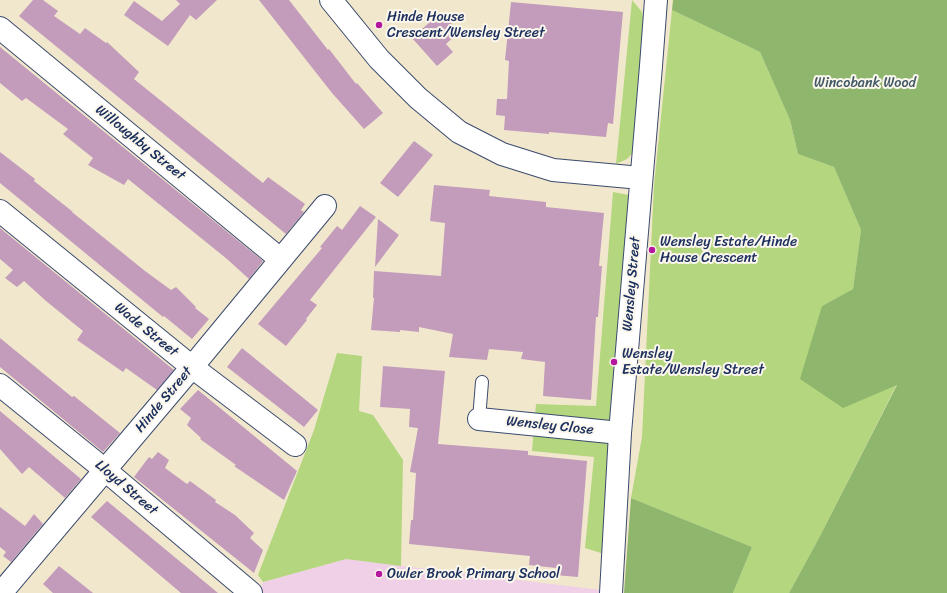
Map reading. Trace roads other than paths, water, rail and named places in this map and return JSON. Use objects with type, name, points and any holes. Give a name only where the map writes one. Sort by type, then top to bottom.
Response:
[{"type":"street","points":[[331,0],[379,59],[418,98],[459,132],[502,154],[553,170],[641,178]]},
{"type":"street","name":"Wensley Street","points":[[611,593],[620,433],[656,0]]},
{"type":"street","name":"Willoughby Street","points":[[0,28],[280,259]]},
{"type":"street","name":"Hinde Street","points":[[7,587],[325,206]]},
{"type":"street","name":"Wade Street","points":[[0,211],[192,367],[295,445]]},
{"type":"street","name":"Lloyd Street","points":[[0,385],[105,470],[251,593]]},
{"type":"street","name":"Wensley Close","points":[[479,419],[620,433]]},
{"type":"lane","points":[[479,419],[482,382]]},
{"type":"place","name":"Hinde House Crescent/Wensley Street","points":[[379,25]]},
{"type":"place","name":"Wensley Estate/Hinde House Crescent","points":[[652,250]]},
{"type":"place","name":"Wensley Estate/Wensley Street","points":[[614,362]]},
{"type":"place","name":"Owler Brook Primary School","points":[[379,574]]},
{"type":"park label","name":"Wincobank Wood","points":[[865,83]]}]
